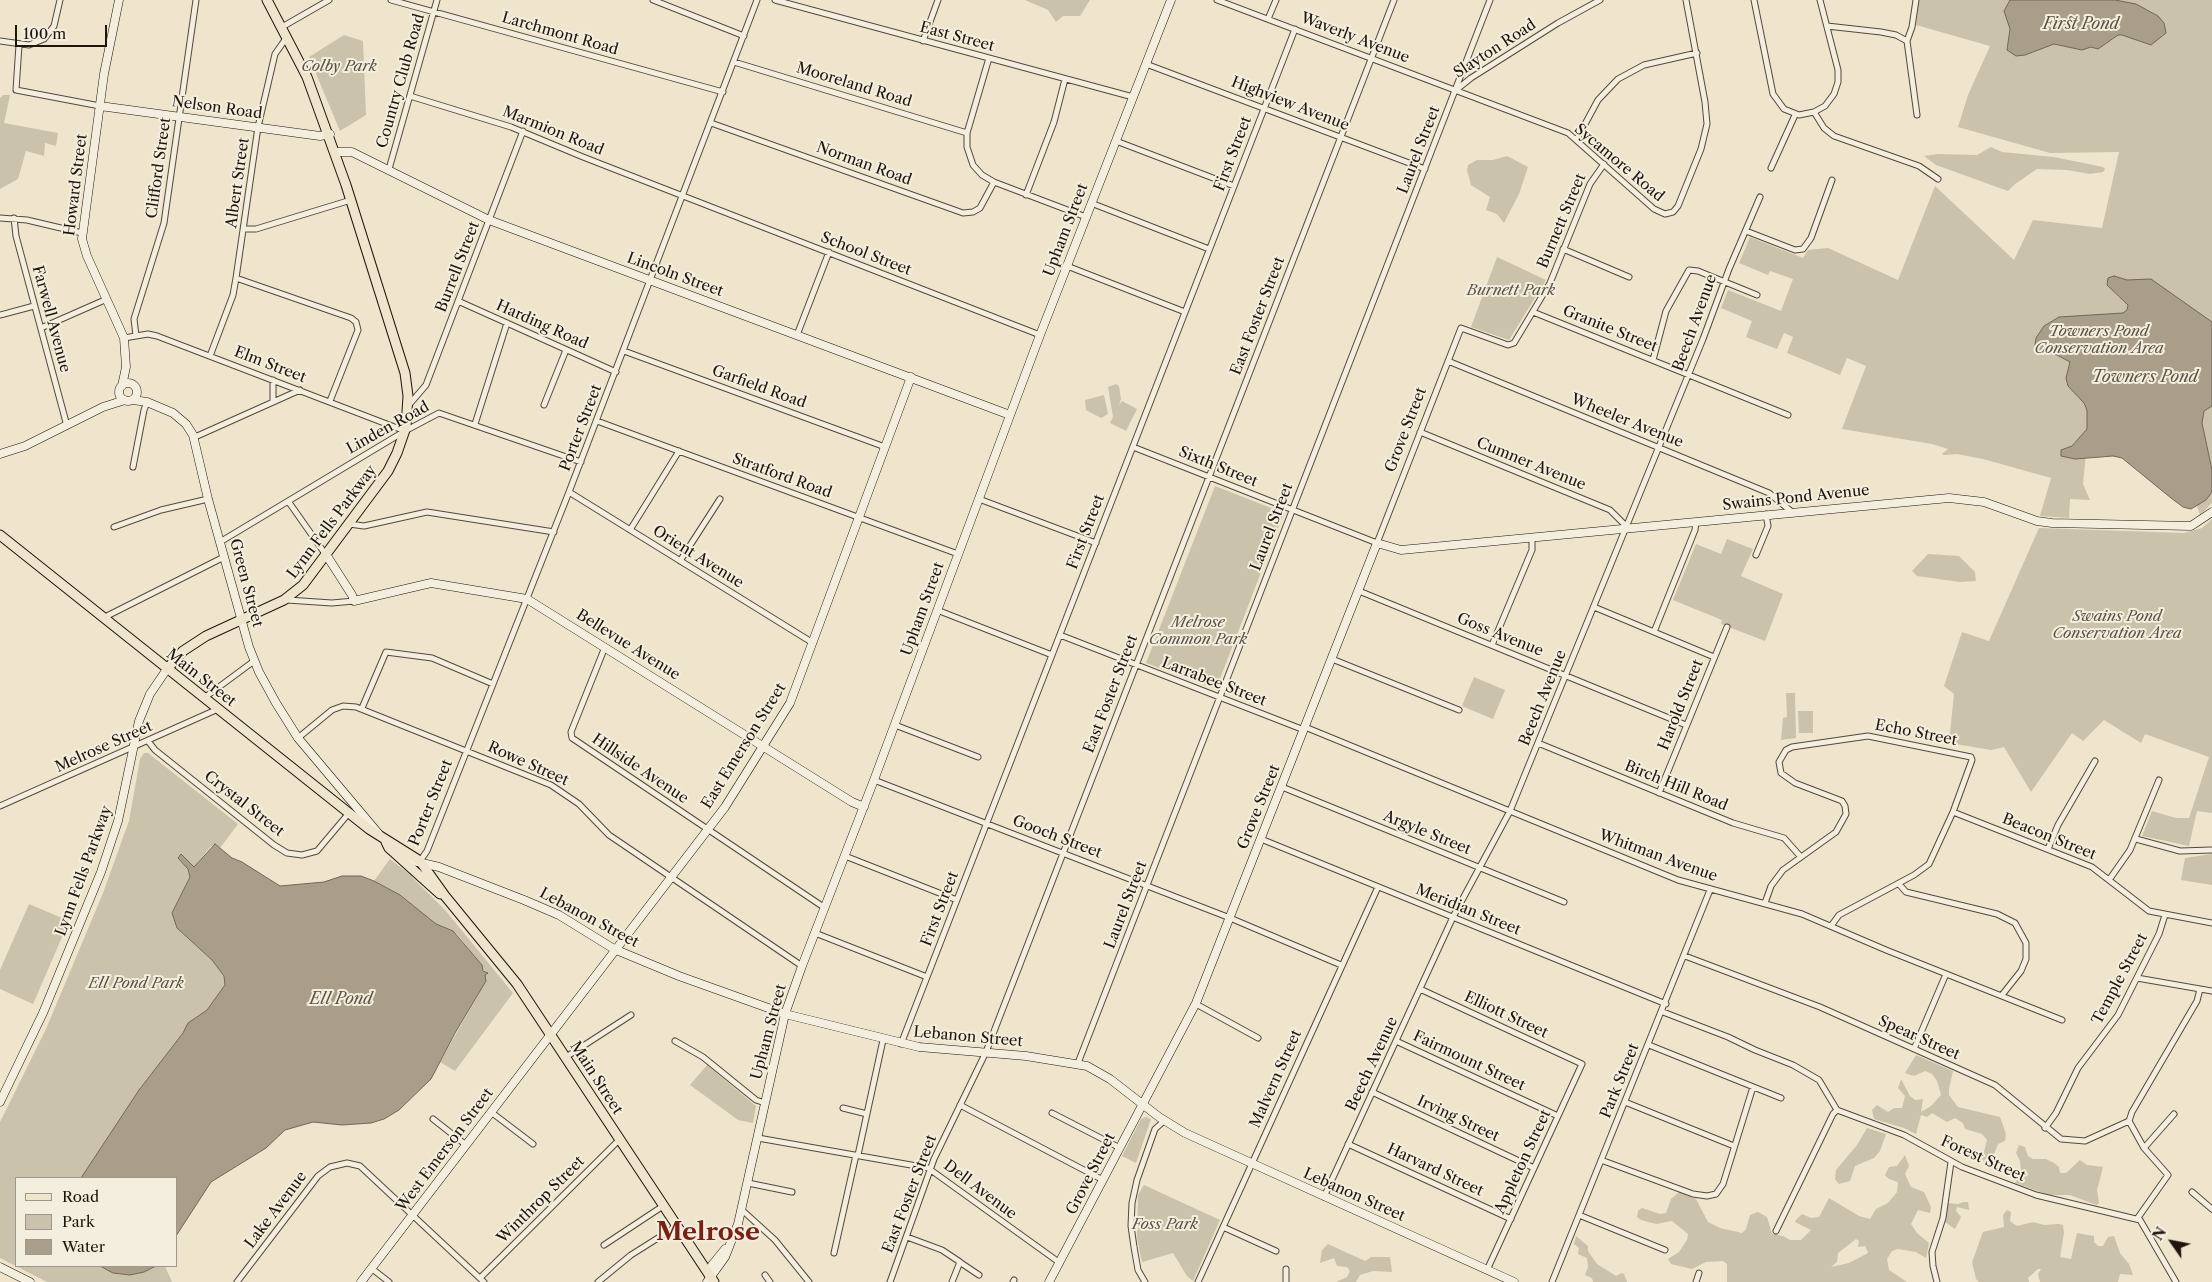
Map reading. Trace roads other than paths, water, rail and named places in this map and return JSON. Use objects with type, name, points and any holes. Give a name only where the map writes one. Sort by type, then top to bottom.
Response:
[{"type":"main road","name":"Lynn Fells Parkway","points":[[167,669],[183,651],[196,642],[284,600],[306,582],[388,471],[405,431],[408,407],[407,385],[399,351],[336,152],[307,77],[288,37],[267,0]]},
{"type":"main road","name":"Main Street","points":[[0,535],[384,840],[389,848],[439,893],[445,896]]},
{"type":"main road","name":"Main Street","points":[[384,840],[394,843],[420,861],[445,896],[517,984],[677,1226],[710,1280]]},
{"type":"street","points":[[0,41],[19,45],[35,43],[48,34],[55,23],[60,0]]},
{"type":"street","name":"Howard Street","points":[[119,0],[100,106],[82,233],[84,250],[108,299],[124,338],[126,367],[135,388]]},
{"type":"street","name":"Clifford Street","points":[[136,336],[134,322],[136,312],[164,223],[196,0]]},
{"type":"street","points":[[282,27],[329,0]]},
{"type":"street","name":"Larchmont Road","points":[[391,0],[723,92]]},
{"type":"street","name":"Country Club Road","points":[[389,169],[437,0]]},
{"type":"street","points":[[653,0],[744,36]]},
{"type":"street","name":"Porter Street","points":[[420,861],[427,851],[554,532],[652,281],[757,0]]},
{"type":"street","name":"East Street","points":[[775,0],[1133,97]]},
{"type":"street","points":[[923,41],[938,0]]},
{"type":"street","name":"Upham Street","points":[[710,1280],[720,1265],[733,1237],[742,1210],[785,1014],[802,966],[895,725],[1040,335],[1171,0]]},
{"type":"street","name":"Waverly Avenue","points":[[1217,0],[1455,90]]},
{"type":"street","points":[[1268,19],[1276,0]]},
{"type":"street","name":"East Foster Street","points":[[890,1282],[930,1169],[986,1052],[1394,0]]},
{"type":"street","name":"Laurel Street","points":[[1078,1064],[1490,0]]},
{"type":"street","name":"Slayton Road","points":[[1455,90],[1551,27],[1600,0]]},
{"type":"street","name":"Sycamore Road","points":[[1455,90],[1566,132],[1658,212],[1668,214],[1676,209],[1697,159],[1706,130],[1707,111],[1686,0]]},
{"type":"street","points":[[1754,0],[1773,94],[1784,109],[1795,115],[1814,112],[1829,102],[1838,82],[1838,70],[1820,0]]},
{"type":"street","points":[[1916,0],[1912,27],[1907,40],[1917,115]]},
{"type":"street","points":[[1827,26],[1881,32],[1896,35],[1907,40]]},
{"type":"street","name":"First Street","points":[[901,1044],[1295,29]]},
{"type":"street","name":"Albert Street","points":[[210,356],[233,295],[258,127],[275,53],[288,37]]},
{"type":"street","points":[[19,45],[16,90],[100,106]]},
{"type":"street","points":[[1576,139],[1598,100],[1618,79],[1644,65],[1697,53]]},
{"type":"street","points":[[989,58],[967,133],[967,147],[971,160],[982,175],[994,182],[1086,217]]},
{"type":"street","name":"Mooreland Road","points":[[734,62],[967,133]]},
{"type":"street","name":"Highview Avenue","points":[[1146,64],[1265,107],[1425,169]]},
{"type":"street","points":[[1026,194],[1054,122],[1065,79]]},
{"type":"street","name":"Marmion Road","points":[[410,96],[523,131],[684,196]]},
{"type":"street","name":"Nelson Road","points":[[100,106],[320,136],[330,134]]},
{"type":"street","points":[[1814,112],[1824,128],[1834,136],[1919,166],[1938,179]]},
{"type":"street","points":[[1771,168],[1795,115]]},
{"type":"street","name":"Norman Road","points":[[711,123],[963,213],[973,212],[980,208],[994,182]]},
{"type":"street","name":"Burrell Street","points":[[408,407],[426,385],[523,131]]},
{"type":"street","points":[[1116,141],[1234,186]]},
{"type":"street","name":"Lincoln Street","points":[[336,152],[350,151],[489,220],[1010,415]]},
{"type":"street","name":"Burnett Street","points":[[1461,328],[1512,345],[1550,281],[1590,184],[1604,164]]},
{"type":"street","points":[[1746,231],[1794,250],[1802,250],[1810,238],[1832,180]]},
{"type":"street","name":"School Street","points":[[684,196],[1040,335]]},
{"type":"street","name":"Beech Avenue","points":[[1324,1197],[1453,917],[1510,811],[1627,528],[1689,375],[1724,282],[1760,197]]},
{"type":"street","points":[[244,229],[256,229],[351,200]]},
{"type":"street","points":[[1091,203],[1210,249]]},
{"type":"street","points":[[0,218],[14,218],[82,233]]},
{"type":"street","name":"Farwell Avenue","points":[[14,218],[15,233],[67,426]]},
{"type":"street","points":[[1563,250],[1629,277]]},
{"type":"street","points":[[797,335],[829,252]]},
{"type":"street","points":[[1067,266],[1185,312]]},
{"type":"street","points":[[1653,360],[1666,311],[1690,269],[1757,295]]},
{"type":"street","points":[[236,278],[351,318],[356,322],[357,331],[330,402]]},
{"type":"street","points":[[41,328],[108,299]]},
{"type":"street","name":"Harding Road","points":[[458,301],[616,372]]},
{"type":"street","points":[[0,315],[34,306]]},
{"type":"street","name":"Granite Street","points":[[1533,312],[1788,415]]},
{"type":"street","points":[[475,424],[507,323]]},
{"type":"street","name":"Grove Street","points":[[1049,1282],[1196,1004],[1461,328]]},
{"type":"street","name":"Elm Street","points":[[124,338],[155,335],[405,431]]},
{"type":"street","points":[[544,405],[566,350]]},
{"type":"street","name":"Garfield Road","points":[[624,351],[885,447]]},
{"type":"street","name":"Wheeler Avenue","points":[[1448,361],[1659,447],[1773,496],[1792,512]]},
{"type":"street","name":"Howard Street","points":[[120,388],[126,367]]},
{"type":"street","name":"East Emerson Street","points":[[550,1034],[732,796],[791,700],[911,377]]},
{"type":"street","points":[[273,380],[273,401]]},
{"type":"street","points":[[127,383],[135,388],[129,400],[120,397],[120,388],[127,383]]},
{"type":"street","name":"Green Street","points":[[103,407],[120,388]]},
{"type":"street","name":"Green Street","points":[[135,388],[147,402]]},
{"type":"street","points":[[194,437],[300,390]]},
{"type":"street","name":"Green Street","points":[[0,454],[25,446],[103,407],[129,400],[147,402],[177,416],[186,424],[194,437],[208,499],[254,661],[273,698],[298,738],[384,840]]},
{"type":"street","points":[[133,467],[147,402]]},
{"type":"street","name":"Linden Road","points":[[220,542],[405,431],[440,413],[581,462]]},
{"type":"street","name":"Stratford Road","points":[[597,421],[958,554]]},
{"type":"street","name":"Cumner Avenue","points":[[1420,432],[1610,510],[1627,528]]},
{"type":"street","name":"Sixth Street","points":[[1133,447],[1377,544]]},
{"type":"street","points":[[630,530],[679,452]]},
{"type":"street","name":"Orient Avenue","points":[[569,492],[813,643]]},
{"type":"street","name":"Swains Pond Avenue","points":[[1377,544],[1401,550],[1949,498],[1984,502],[2037,521],[2052,523],[2191,526],[2212,512]]},
{"type":"street","points":[[114,527],[161,510],[208,499]]},
{"type":"street","points":[[680,561],[720,499]]},
{"type":"street","points":[[979,499],[1096,543]]},
{"type":"street","points":[[288,501],[327,556],[354,601]]},
{"type":"street","points":[[349,524],[364,526],[427,512],[554,532]]},
{"type":"street","points":[[1756,555],[1768,526],[1766,514]]},
{"type":"street","points":[[1654,632],[1695,530],[1696,522]]},
{"type":"street","points":[[1492,645],[1532,550],[1532,537]]},
{"type":"street","points":[[103,618],[224,558]]},
{"type":"street","name":"Bellevue Avenue","points":[[284,600],[354,601],[430,583],[527,599],[852,802],[864,807]]},
{"type":"street","name":"Goss Avenue","points":[[1359,591],[1686,725]]},
{"type":"street","points":[[1594,607],[1714,657]]},
{"type":"street","points":[[938,610],[1052,655]]},
{"type":"street","name":"Harold Street","points":[[1658,793],[1727,627]]},
{"type":"street","name":"Larrabee Street","points":[[1060,635],[1136,666],[1304,729]]},
{"type":"street","name":"Hillside Avenue","points":[[605,647],[571,733],[572,737],[825,908]]},
{"type":"street","points":[[362,708],[386,652],[432,658],[493,684]]},
{"type":"street","points":[[1332,659],[1459,710]]},
{"type":"street","points":[[204,698],[254,661]]},
{"type":"street","name":"Lynn Fells Parkway","points":[[0,1102],[43,1013],[109,851],[125,792],[132,748],[147,700],[167,669]]},
{"type":"street","name":"Rowe Street","points":[[298,738],[336,709],[347,706],[362,708],[561,791],[581,806],[609,835],[802,966]]},
{"type":"street","name":"Melrose Street","points":[[0,806],[218,709]]},
{"type":"street","points":[[895,725],[978,757]]},
{"type":"street","name":"Whitman Avenue","points":[[1304,729],[1677,880],[1793,911],[2062,1020]]},
{"type":"street","name":"Echo Street","points":[[1800,856],[1836,832],[1842,825],[1846,811],[1842,801],[1795,783],[1783,775],[1778,765],[1784,751],[1792,747],[1868,736],[1970,756],[1972,760],[1953,812],[1929,864],[1899,884],[1839,914],[1831,926]]},
{"type":"street","name":"Crystal Street","points":[[148,741],[155,750],[274,845],[291,854],[309,854],[321,848],[349,813]]},
{"type":"street","name":"Birch Hill Road","points":[[1538,744],[1733,823],[1784,838],[1800,856]]},
{"type":"street","points":[[2048,849],[2058,824],[2095,761]]},
{"type":"street","points":[[329,775],[335,786],[330,798]]},
{"type":"street","name":"Gooch Street","points":[[874,780],[1147,885],[1341,965]]},
{"type":"street","points":[[2109,880],[2120,867],[2136,839],[2158,780]]},
{"type":"street","name":"Argyle Street","points":[[1282,786],[1564,902]]},
{"type":"street","name":"Beacon Street","points":[[1953,812],[2092,867],[2145,909],[2165,915],[2212,923]]},
{"type":"street","name":"Meridian Street","points":[[1261,839],[1666,1004]]},
{"type":"street","points":[[2136,839],[2180,851],[2212,850]]},
{"type":"street","points":[[845,856],[957,900]]},
{"type":"street","points":[[1765,903],[1778,876],[1800,856]]},
{"type":"street","name":"Lebanon Street","points":[[401,858],[420,861],[545,908],[614,949],[693,982],[785,1014],[901,1044],[936,1049],[986,1052],[1078,1064],[1098,1072],[1164,1121],[1195,1138],[1514,1282]]},
{"type":"street","points":[[1899,884],[1906,892],[1997,914],[2014,923],[2026,943],[2026,959],[2022,971],[2002,996]]},
{"type":"street","name":"Malvern Street","points":[[1198,1282],[1378,886]]},
{"type":"street","name":"Park Street","points":[[1552,1282],[1666,1004],[1710,890]]},
{"type":"street","name":"Temple Street","points":[[2045,1128],[2056,1113],[2074,1074],[2118,1015],[2165,915]]},
{"type":"street","points":[[815,932],[927,977]]},
{"type":"street","name":"Spear Street","points":[[1684,956],[1820,1007],[1996,1086],[2059,1139],[2082,1142],[2129,1121]]},
{"type":"street","points":[[1914,1049],[1946,974]]},
{"type":"street","points":[[2137,978],[2212,991]]},
{"type":"street","name":"Elliott Street","points":[[1420,989],[1582,1064]]},
{"type":"street","points":[[2176,1282],[2143,1222],[2138,1218],[2140,1212],[2168,1175],[2144,1148],[2129,1121],[2132,1112],[2197,1001],[2200,989]]},
{"type":"street","points":[[1196,1004],[1258,1038]]},
{"type":"street","points":[[1662,1012],[1794,1065],[1817,1079],[1837,1110],[1833,1114],[1776,1231]]},
{"type":"street","points":[[566,1057],[631,1016]]},
{"type":"street","name":"West Emerson Street","points":[[361,1282],[550,1034]]},
{"type":"street","points":[[834,1253],[883,1040]]},
{"type":"street","points":[[675,1041],[703,1057],[756,1100],[765,1104]]},
{"type":"street","name":"Fairmount Street","points":[[1396,1041],[1558,1116]]},
{"type":"street","points":[[1649,1045],[1781,1098]]},
{"type":"street","name":"Appleton Street","points":[[1487,1270],[1582,1064]]},
{"type":"street","points":[[1601,1160],[1693,1194],[1707,1196],[1716,1194],[1723,1184],[1753,1087]]},
{"type":"street","name":"Irving Street","points":[[1372,1092],[1534,1168]]},
{"type":"street","points":[[1625,1102],[1734,1146]]},
{"type":"street","points":[[960,1105],[1104,1180]]},
{"type":"street","points":[[843,1108],[867,1114]]},
{"type":"street","name":"Forest Street","points":[[1837,1110],[1904,1135],[1951,1162],[2036,1195],[2138,1218]]},
{"type":"street","points":[[491,1112],[533,1144]]},
{"type":"street","points":[[1052,1113],[1120,1148]]},
{"type":"street","points":[[2144,1148],[2174,1114]]},
{"type":"street","points":[[433,1119],[466,1145]]},
{"type":"street","points":[[1145,1282],[1138,1270],[1133,1240],[1131,1219],[1133,1194],[1155,1129],[1164,1121]]},
{"type":"street","name":"Dell Avenue","points":[[758,1138],[930,1169],[1060,1263]]},
{"type":"street","name":"Winthrop Street","points":[[482,1280],[620,1139]]},
{"type":"street","name":"Harvard Street","points":[[1348,1144],[1510,1219]]},
{"type":"street","points":[[1937,1282],[1932,1252],[1943,1218],[1951,1162]]},
{"type":"street","name":"Lake Avenue","points":[[237,1282],[316,1179],[336,1164],[353,1163],[360,1166],[482,1280]]},
{"type":"street","points":[[748,1183],[792,1192]]},
{"type":"street","points":[[2192,1192],[2212,1208]]},
{"type":"street","points":[[604,1245],[663,1206]]},
{"type":"street","points":[[742,1210],[775,1240],[809,1282]]},
{"type":"street","points":[[1579,1216],[1666,1250]]},
{"type":"street","points":[[598,1282],[608,1271],[677,1226]]},
{"type":"street","points":[[1223,1227],[1276,1251]]},
{"type":"street","points":[[907,1237],[942,1250],[979,1275]]},
{"type":"street","points":[[952,1282],[961,1263]]},
{"type":"street","points":[[0,1267],[30,1282]]},
{"type":"street","points":[[371,1268],[389,1282]]},
{"type":"street","points":[[1286,1269],[1286,1282]]},
{"type":"street","points":[[1696,1282],[1699,1273]]},
{"type":"street","points":[[764,1275],[770,1282]]},
{"type":"water","name":"First Pond","points":[[2010,0],[2115,0],[2136,4],[2158,16],[2164,23],[2166,33],[2151,45],[2118,35],[2098,49],[2091,47],[2082,50],[2054,44],[2025,55],[2016,56],[2007,50],[2010,29],[2004,11]]},
{"type":"water","name":"Towners Pond","points":[[2114,276],[2127,280],[2151,279],[2212,322],[2212,406],[2204,411],[2202,423],[2212,470],[2212,492],[2206,500],[2191,509],[2183,507],[2122,458],[2113,456],[2075,459],[2061,456],[2061,450],[2072,446],[2087,429],[2087,410],[2084,403],[2068,386],[2066,378],[2070,362],[2057,355],[2038,350],[2035,345],[2036,338],[2044,326],[2059,317],[2123,313],[2127,310],[2128,305],[2107,285],[2108,278]]},
{"type":"water","name":"Ell Pond","points":[[215,844],[232,858],[242,862],[280,886],[324,882],[342,876],[361,876],[400,895],[436,924],[453,931],[482,965],[483,971],[488,973],[485,975],[486,981],[455,1033],[431,1079],[399,1110],[384,1119],[371,1123],[342,1125],[313,1122],[285,1130],[266,1148],[211,1182],[178,1233],[178,1177],[82,1177],[139,1090],[183,1033],[188,1023],[207,1010],[225,985],[224,976],[212,960],[177,928],[172,913],[190,877],[188,869],[178,858],[181,854],[194,867]]},
{"type":"water","points":[[102,1267],[154,1267],[144,1272],[130,1275],[113,1273]]},
{"type":"district","name":"Melrose","points":[[708,1233]]},
{"type":"park label","name":"Colby Park","points":[[339,67]]},
{"type":"park label","name":"Burnett Park","points":[[1511,291]]},
{"type":"park label","name":"Towners Pond Conservation Area","points":[[2099,340]]},
{"type":"park label","name":"Swains Pond Conservation Area","points":[[2117,626]]},
{"type":"park label","name":"Melrose Common Park","points":[[1198,632]]},
{"type":"park label","name":"Ell Pond Park","points":[[136,984]]},
{"type":"park label","name":"Foss Park","points":[[1165,1225]]}]
